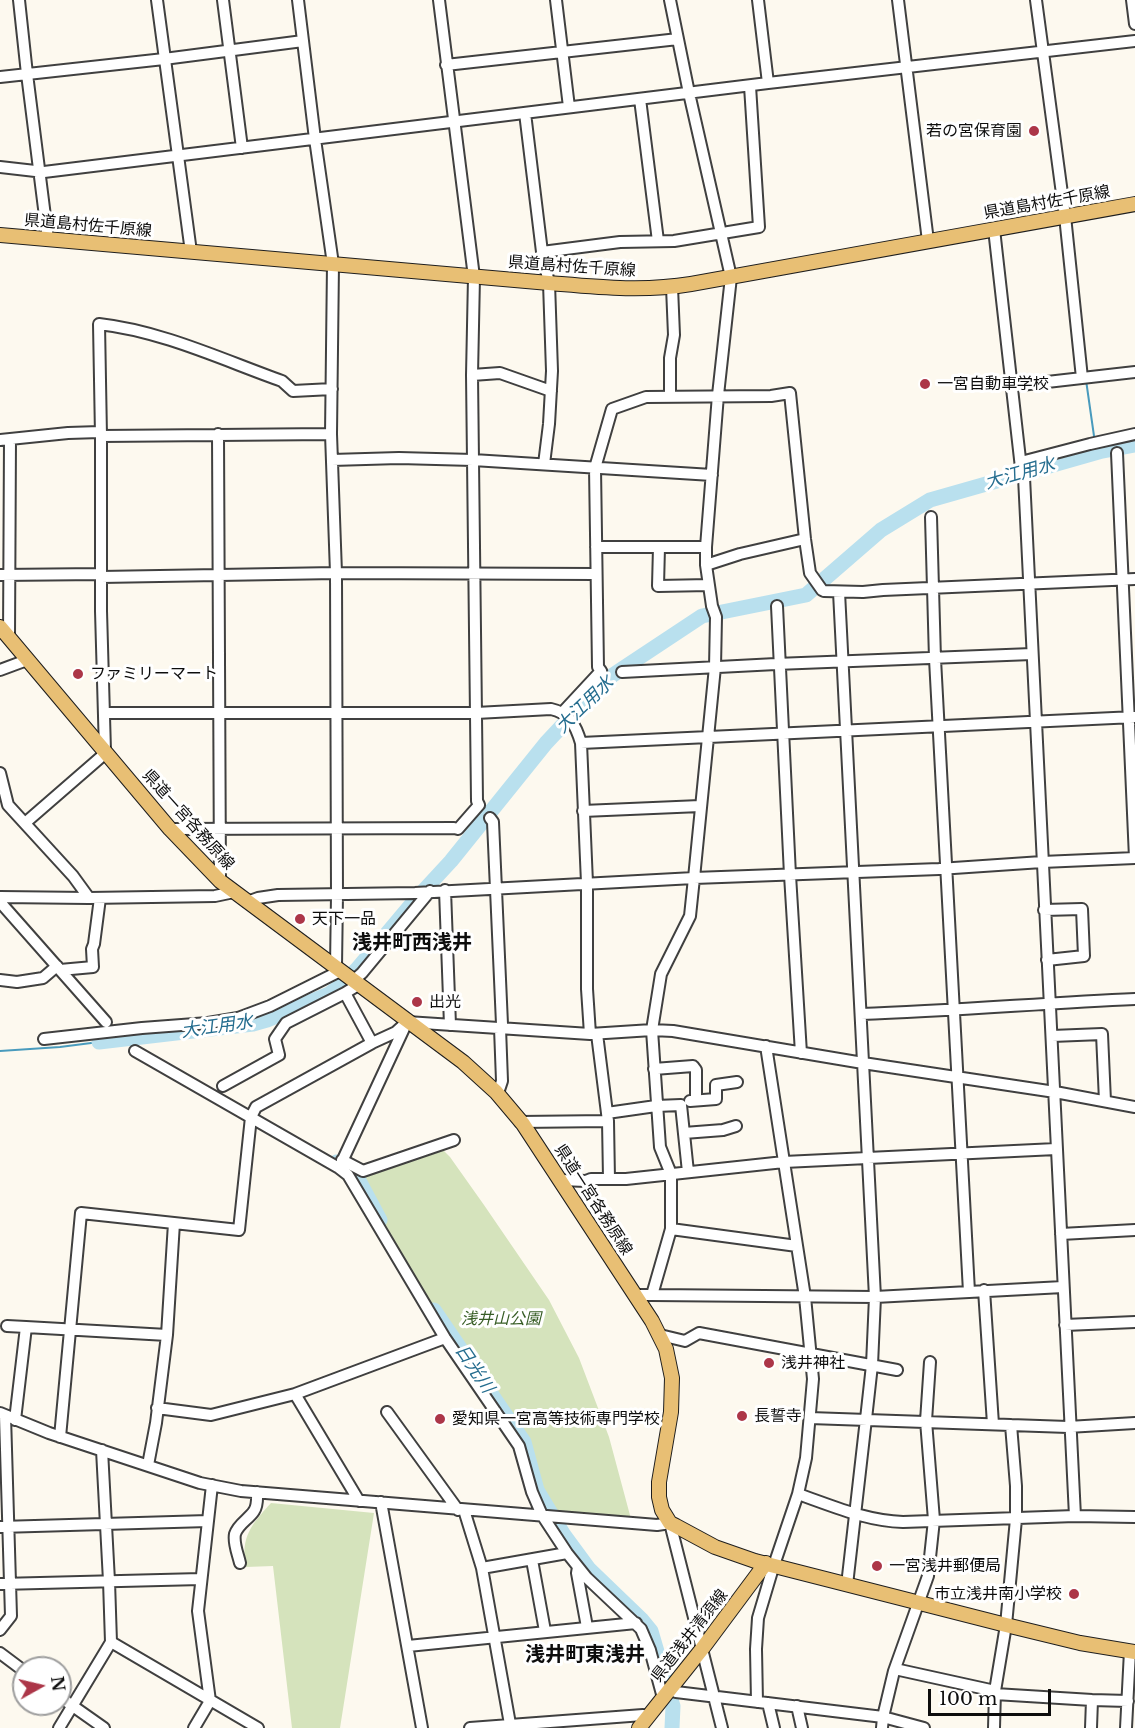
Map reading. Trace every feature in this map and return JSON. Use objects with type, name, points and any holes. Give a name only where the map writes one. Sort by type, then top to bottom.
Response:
[{"type":"main road","name":"県道島村佐千原線","points":[[0,235],[637,289],[672,287],[1135,204]]},
{"type":"main road","name":"県道一宮各務原線","points":[[0,627],[170,829],[220,881],[483,1078],[520,1122],[561,1180],[660,1335],[670,1364],[672,1394],[658,1491],[662,1510],[670,1522]]},
{"type":"main road","points":[[670,1522],[715,1547],[754,1561],[1080,1643],[1133,1652]]},
{"type":"main road","name":"県道浅井清須線","points":[[643,1722],[771,1564]]},
{"type":"street","points":[[19,0],[48,240]]},
{"type":"street","points":[[157,0],[191,252]]},
{"type":"street","points":[[223,0],[242,148]]},
{"type":"street","points":[[298,0],[333,264],[332,460],[336,573],[338,895],[347,976],[345,993],[372,1043]]},
{"type":"street","points":[[170,829],[458,829],[479,805],[477,801],[472,375],[474,276],[439,0]]},
{"type":"street","points":[[556,0],[569,107]]},
{"type":"street","points":[[652,1295],[671,1228],[671,1174],[660,1147],[652,1030],[661,974],[690,916],[694,878],[715,668],[716,617],[712,606],[706,565],[706,547],[730,277],[670,0]]},
{"type":"street","points":[[758,0],[768,83]]},
{"type":"street","points":[[898,0],[928,241]]},
{"type":"street","points":[[1036,0],[1065,216],[1082,378]]},
{"type":"street","points":[[1132,0],[1135,24]]},
{"type":"street","points":[[446,65],[678,39]]},
{"type":"street","points":[[0,167],[40,171],[1135,40]]},
{"type":"street","points":[[0,77],[303,41]]},
{"type":"street","points":[[542,252],[620,242],[674,241],[759,227],[750,86]]},
{"type":"street","points":[[640,99],[658,241]]},
{"type":"street","points":[[525,113],[542,252],[549,283],[552,370],[544,464]]},
{"type":"street","points":[[994,229],[1022,469],[1075,1516]]},
{"type":"street","points":[[670,397],[670,358],[674,335],[672,287]]},
{"type":"street","points":[[25,823],[105,751],[99,324],[123,327],[166,339],[282,381],[293,391],[332,389]]},
{"type":"street","points":[[1012,386],[1135,372]]},
{"type":"street","points":[[472,375],[500,373],[551,391]]},
{"type":"street","points":[[562,713],[601,671],[598,667],[595,468],[612,409],[646,397],[771,396],[790,393],[810,573],[822,590],[863,592],[1135,579]]},
{"type":"street","points":[[9,638],[5,575],[5,440],[68,433],[332,434]]},
{"type":"street","points":[[218,434],[220,881]]},
{"type":"street","points":[[1022,469],[1090,444],[1135,434]]},
{"type":"street","points":[[247,902],[278,895],[415,893],[1135,858],[1131,718],[1117,453]]},
{"type":"street","points":[[332,460],[399,458],[473,460],[712,475]]},
{"type":"street","points":[[931,517],[935,658],[969,1292]]},
{"type":"street","points":[[706,565],[740,554],[805,539]]},
{"type":"street","points":[[596,547],[706,547]]},
{"type":"street","points":[[659,547],[658,586],[709,585]]},
{"type":"street","points":[[5,575],[596,574]]},
{"type":"street","points":[[839,592],[875,1297],[872,1365],[847,1585]]},
{"type":"street","points":[[777,606],[782,733],[801,1053]]},
{"type":"street","points":[[622,672],[1032,654]]},
{"type":"street","points":[[0,670],[27,660]]},
{"type":"street","points":[[104,713],[476,713],[551,709],[562,713],[572,721],[576,726],[581,743],[587,989],[607,1117],[609,1179]]},
{"type":"street","points":[[581,743],[1131,718]]},
{"type":"street","points":[[0,773],[8,805],[95,898],[93,967],[58,968],[43,978],[17,982],[0,980]]},
{"type":"street","points":[[583,811],[700,806]]},
{"type":"street","points":[[490,818],[494,822],[502,1024],[500,1028],[502,1082],[496,1092]]},
{"type":"street","points":[[44,1039],[238,1018],[347,976],[362,973],[430,891]]},
{"type":"street","points":[[445,891],[450,1025]]},
{"type":"street","points":[[0,897],[214,896],[234,892]]},
{"type":"street","points":[[0,902],[106,1022]]},
{"type":"street","points":[[1044,910],[1082,909],[1084,956],[1047,960]]},
{"type":"street","points":[[223,1086],[279,1055],[275,1039],[286,1023],[345,993]]},
{"type":"street","points":[[861,1014],[954,1011],[1050,1002],[1135,999]]},
{"type":"street","points":[[340,1164],[407,1022]]},
{"type":"street","points":[[60,1437],[81,1214],[239,1230],[251,1117],[256,1107],[396,1032],[407,1022],[594,1034],[652,1030],[691,1033],[1135,1107]]},
{"type":"street","points":[[1052,1036],[1102,1034],[1105,1101]]},
{"type":"street","points":[[766,1046],[805,1298],[813,1379],[806,1458],[798,1494],[771,1564],[772,1571],[758,1618],[756,1649],[762,1702],[774,1728]]},
{"type":"street","points":[[135,1051],[251,1117],[340,1164],[363,1171],[454,1140]]},
{"type":"street","points":[[654,1069],[693,1066],[696,1070],[696,1100]]},
{"type":"street","points":[[520,1122],[607,1117],[656,1106],[716,1099],[716,1085],[737,1082]]},
{"type":"street","points":[[679,1105],[681,1105],[688,1172]]},
{"type":"street","points":[[684,1133],[723,1130],[736,1126]]},
{"type":"street","points":[[561,1180],[586,1181],[784,1162],[1056,1149]]},
{"type":"street","points":[[340,1164],[445,1338],[519,1446],[532,1492],[542,1515],[578,1566],[641,1629],[666,1695],[676,1692],[797,1706],[923,1728]]},
{"type":"street","points":[[148,1465],[167,1335],[174,1223]]},
{"type":"street","points":[[671,1228],[797,1246]]},
{"type":"street","points":[[1060,1234],[1135,1230]]},
{"type":"street","points":[[635,1295],[875,1297],[1063,1287]]},
{"type":"street","points":[[984,1290],[993,1424]]},
{"type":"street","points":[[1065,1325],[1135,1322]]},
{"type":"street","points":[[7,1326],[167,1335]]},
{"type":"street","points":[[0,1630],[11,1616],[5,1584],[3,1480],[7,1416],[26,1327]]},
{"type":"street","points":[[660,1335],[685,1341],[699,1333],[897,1370]]},
{"type":"street","points":[[157,1408],[211,1415],[295,1394],[445,1338]]},
{"type":"street","points":[[882,1722],[895,1669],[928,1576],[934,1520],[926,1421],[930,1362]]},
{"type":"street","points":[[295,1394],[359,1501]]},
{"type":"street","points":[[387,1412],[461,1510],[482,1568],[510,1724]]},
{"type":"street","points":[[7,1416],[60,1437],[212,1485],[257,1492],[657,1526],[670,1522],[722,1728]]},
{"type":"street","points":[[810,1418],[1071,1427],[1135,1423]]},
{"type":"street","points":[[994,1728],[995,1693],[1006,1625],[1016,1519],[1011,1425]]},
{"type":"street","points":[[104,1728],[72,1706],[111,1642],[106,1524],[106,1451]]},
{"type":"street","points":[[194,1728],[210,1701],[198,1611],[212,1485]]},
{"type":"street","points":[[240,1563],[235,1533],[254,1511],[257,1504],[257,1492]]},
{"type":"street","points":[[798,1494],[855,1514],[884,1521],[1135,1516]]},
{"type":"street","points":[[381,1502],[422,1728]]},
{"type":"street","points":[[4,1527],[208,1521]]},
{"type":"street","points":[[482,1568],[567,1553]]},
{"type":"street","points":[[532,1560],[545,1631]]},
{"type":"street","points":[[578,1566],[577,1573],[587,1628]]},
{"type":"street","points":[[5,1584],[201,1579]]},
{"type":"street","points":[[408,1646],[636,1623]]},
{"type":"street","points":[[111,1642],[258,1728]]},
{"type":"street","points":[[1126,1728],[1133,1652]]},
{"type":"street","points":[[895,1669],[995,1693],[1128,1701]]},
{"type":"street","points":[[1091,1728],[1092,1700]]},
{"type":"street","points":[[797,1706],[802,1728]]},
{"type":"street","points":[[470,1728],[510,1724],[568,1725],[643,1715],[643,1722]]},
{"type":"green space","name":"浅井山公園","points":[[442,1149],[450,1157],[549,1300],[579,1358],[609,1437],[631,1519],[558,1513],[544,1489],[525,1442],[460,1349],[412,1273],[360,1177]]},
{"type":"green space","points":[[271,1503],[374,1513],[340,1728],[292,1728],[273,1566],[246,1567],[246,1539],[253,1525]]},
{"type":"waterway","points":[[1086,380],[1094,436]]},
{"type":"waterway","name":"大江用水","points":[[99,1042],[253,1024],[329,994],[357,969],[451,861],[546,743],[613,675],[702,616],[806,595],[881,530],[930,500],[1102,451],[1135,445]]},
{"type":"waterway","points":[[0,1051],[99,1042],[99,1037]]},
{"type":"waterway","name":"日光川","points":[[336,1162],[356,1175],[380,1220]]},
{"type":"waterway","name":"日光川","points":[[434,1310],[524,1442],[537,1490],[564,1535],[589,1569],[651,1631],[673,1706],[672,1728]]},
{"type":"place","name":"若の宮保育園","points":[[1034,131]]},
{"type":"place","name":"一宮自動車学校","points":[[925,384]]},
{"type":"place","name":"ファミリーマート","points":[[78,674]]},
{"type":"place","name":"天下一品","points":[[300,919]]},
{"type":"place","name":"出光","points":[[417,1002]]},
{"type":"place","name":"浅井神社","points":[[769,1363]]},
{"type":"place","name":"長誓寺","points":[[742,1416]]},
{"type":"place","name":"愛知県一宮高等技術専門学校","points":[[440,1419]]},
{"type":"place","name":"一宮浅井郵便局","points":[[877,1566]]},
{"type":"place","name":"市立浅井南小学校","points":[[1074,1594]]},
{"type":"district","name":"浅井町西浅井","points":[[412,943]]},
{"type":"district","name":"浅井町東浅井","points":[[585,1655]]}]
